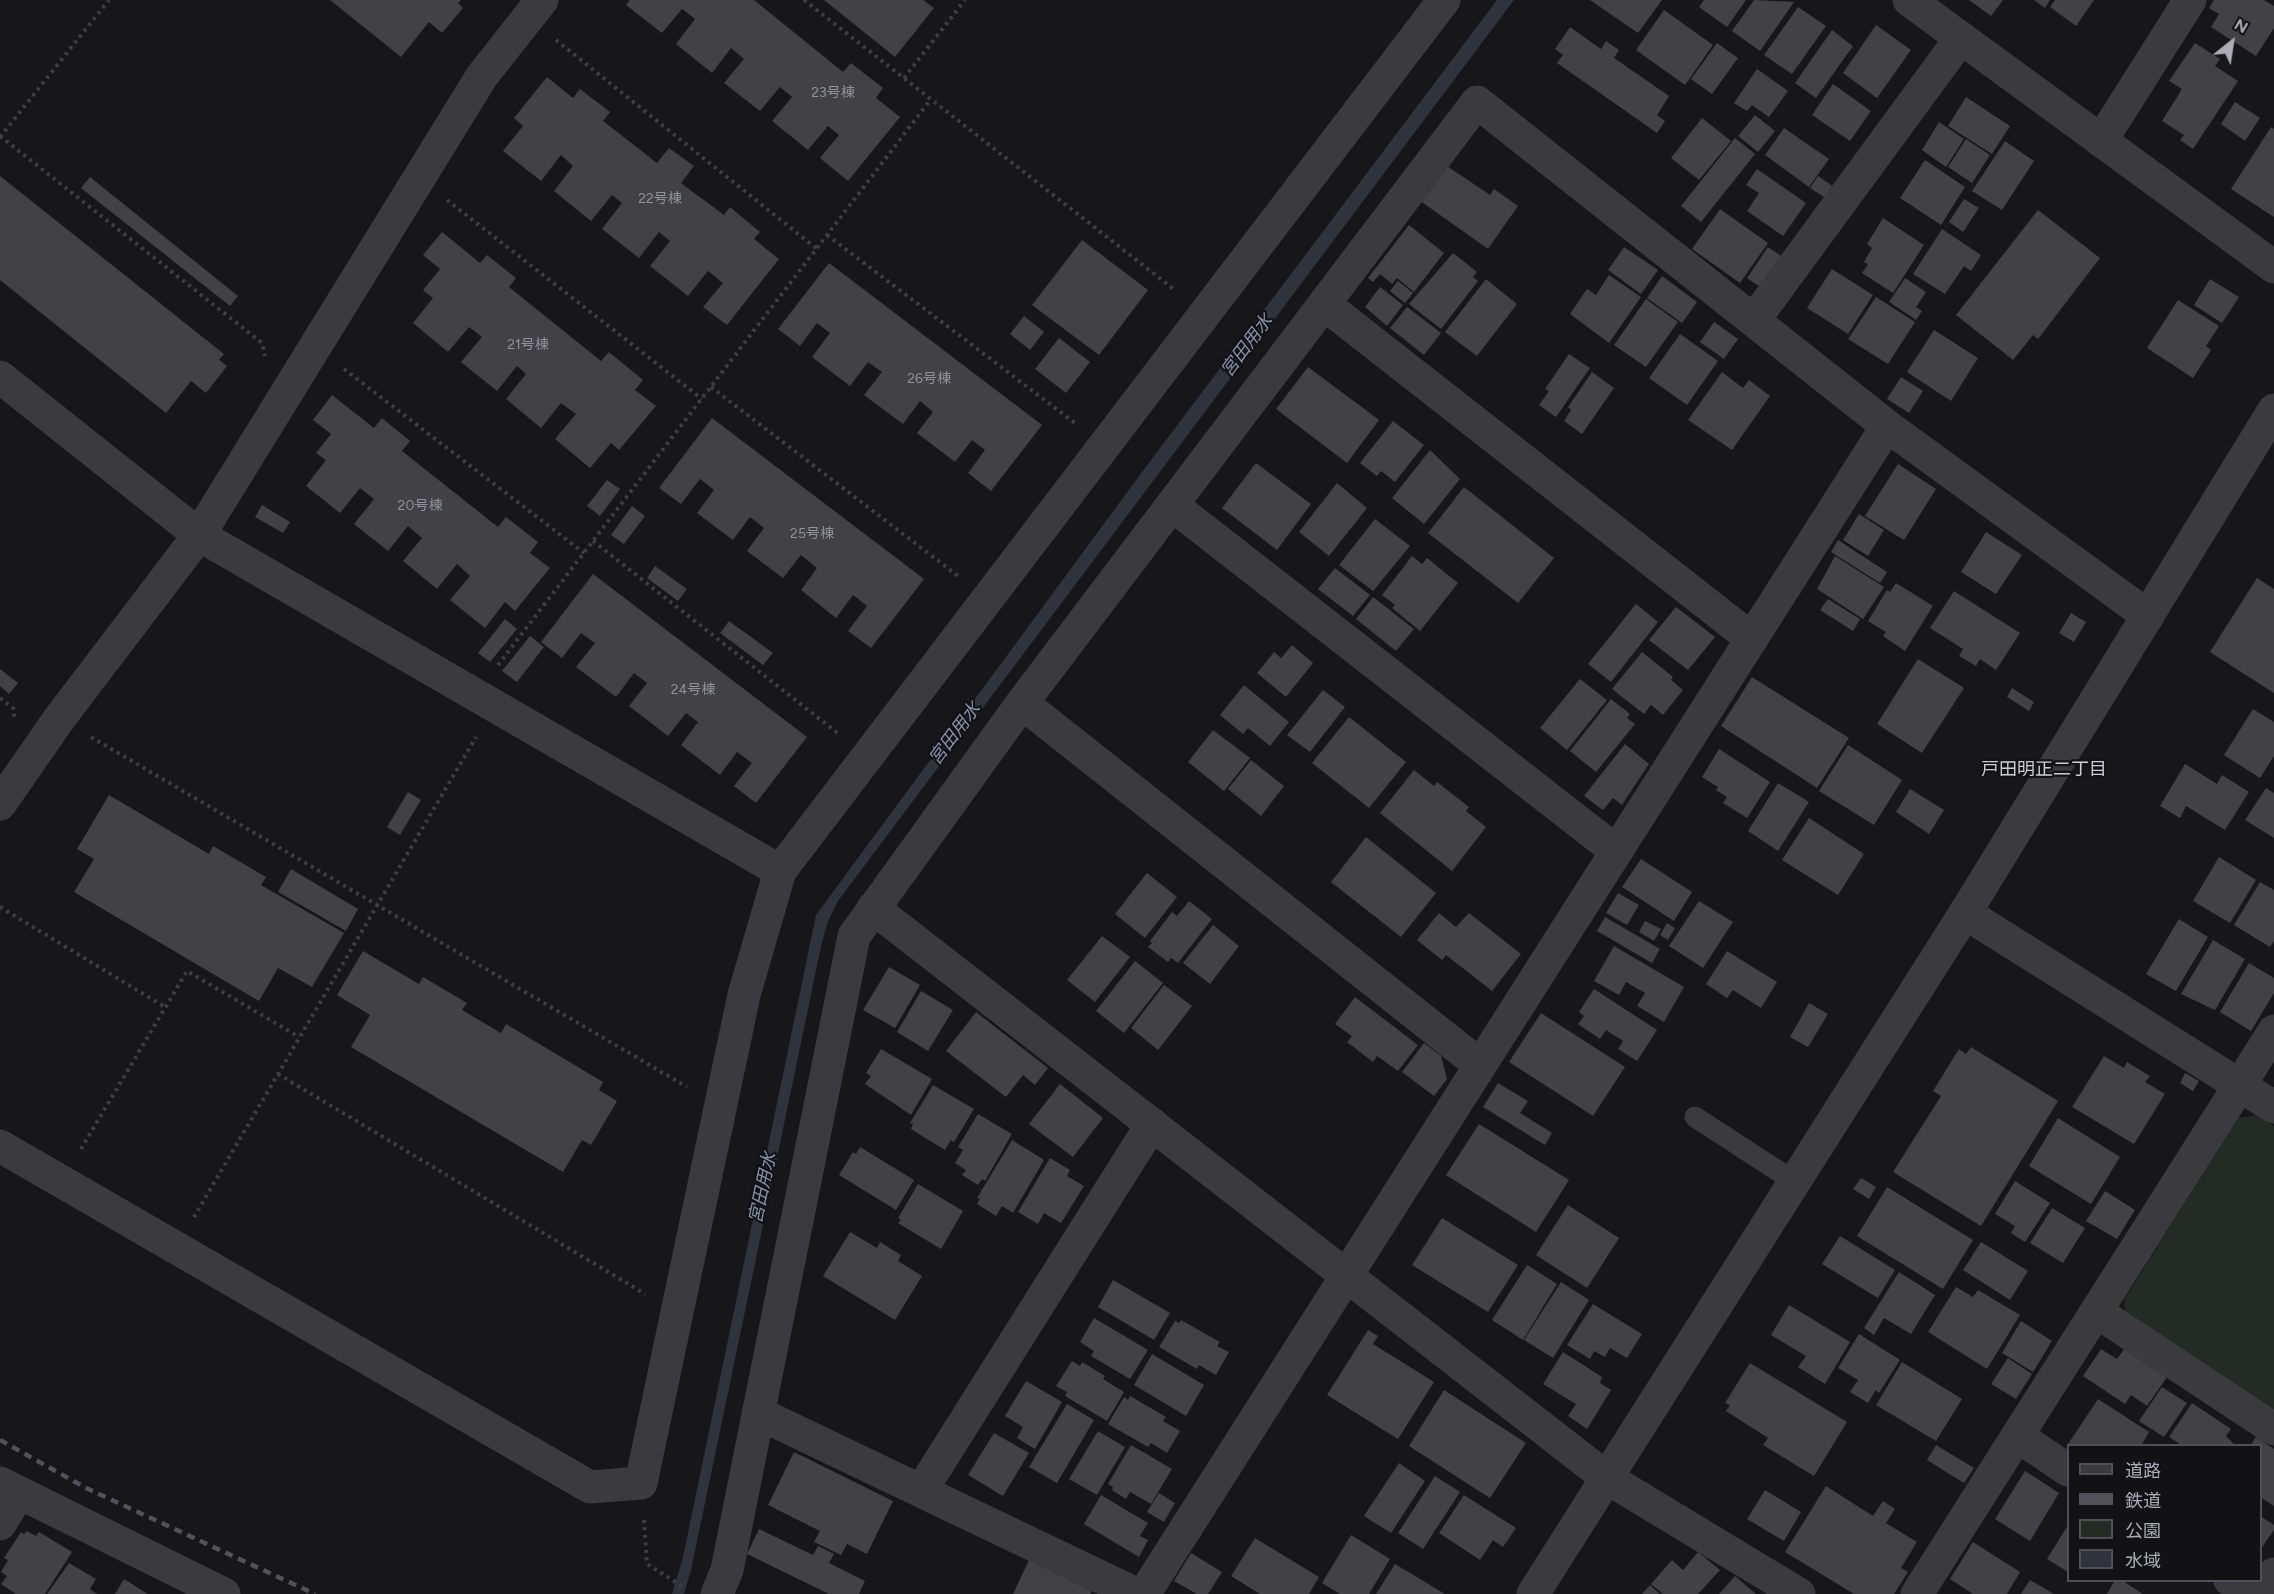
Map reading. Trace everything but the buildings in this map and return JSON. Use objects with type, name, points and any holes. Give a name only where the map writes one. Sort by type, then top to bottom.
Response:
[{"type":"street","points":[[1909,0],[2274,267]]},
{"type":"street","points":[[2101,141],[2190,0]]},
{"type":"street","points":[[0,1146],[590,1487],[641,1483],[744,995],[780,871],[1205,314],[1429,5]]},
{"type":"street","points":[[0,804],[59,719],[199,535],[482,75],[535,9]]},
{"type":"street","points":[[1754,320],[1961,38]]},
{"type":"street","points":[[717,1594],[727,1570],[854,936],[1022,703],[1477,102],[1887,426],[2148,616]]},
{"type":"street","points":[[1324,304],[1752,639]]},
{"type":"street","points":[[0,377],[199,535],[780,871]]},
{"type":"street","points":[[1533,1594],[1965,913],[2274,410]]},
{"type":"street","points":[[1144,1594],[1887,426]]},
{"type":"street","points":[[1172,505],[1616,851]]},
{"type":"street","points":[[1022,703],[1480,1065]]},
{"type":"street","points":[[873,908],[1607,1478],[1797,1594]]},
{"type":"street","points":[[1965,913],[2274,1107]]},
{"type":"street","points":[[1917,1594],[2019,1437],[2274,1031]]},
{"type":"street","points":[[921,1491],[1152,1124]]},
{"type":"street","points":[[2097,1312],[2274,1429]]},
{"type":"street","points":[[758,1413],[1136,1594]]},
{"type":"street","points":[[2019,1437],[2067,1469]]},
{"type":"street","points":[[0,1524],[10,1488],[224,1594]]},
{"type":"street","points":[[2262,1594],[2274,1574]]},
{"type":"street","points":[[2232,1582],[2250,1594]]},
{"type":"lane","points":[[1695,1117],[1795,1182]]},
{"type":"path","points":[[109,0],[0,137],[262,343],[266,358],[294,378]]},
{"type":"path","points":[[804,0],[1205,314]]},
{"type":"path","points":[[904,78],[965,0]]},
{"type":"path","points":[[535,9],[817,249]]},
{"type":"path","points":[[176,1248],[377,905],[485,700],[584,553],[931,99]]},
{"type":"path","points":[[419,177],[702,399]]},
{"type":"path","points":[[827,235],[1104,445]]},
{"type":"path","points":[[314,346],[584,553]]},
{"type":"path","points":[[711,387],[988,599]]},
{"type":"path","points":[[593,541],[868,756]]},
{"type":"path","points":[[59,719],[720,1106]]},
{"type":"path","points":[[0,907],[165,1007]]},
{"type":"path","points":[[62,1182],[187,971],[300,1037]]},
{"type":"path","points":[[278,1074],[677,1313]]},
{"type":"path","points":[[641,1483],[647,1564],[668,1578]]},
{"type":"green space","points":[[2256,1115],[2274,1126],[2274,1412],[2125,1312],[2124,1300],[2238,1118]]},
{"type":"water","name":"宮田用水","points":[[1497,0],[1514,0],[838,901],[828,921],[822,942],[691,1570],[684,1594],[672,1594],[683,1557],[816,915],[1142,472]]},
{"type":"railway","points":[[0,1440],[86,1488],[315,1594]]},
{"type":"district","name":"戸田明正二丁目","points":[[2044,770]]}]
